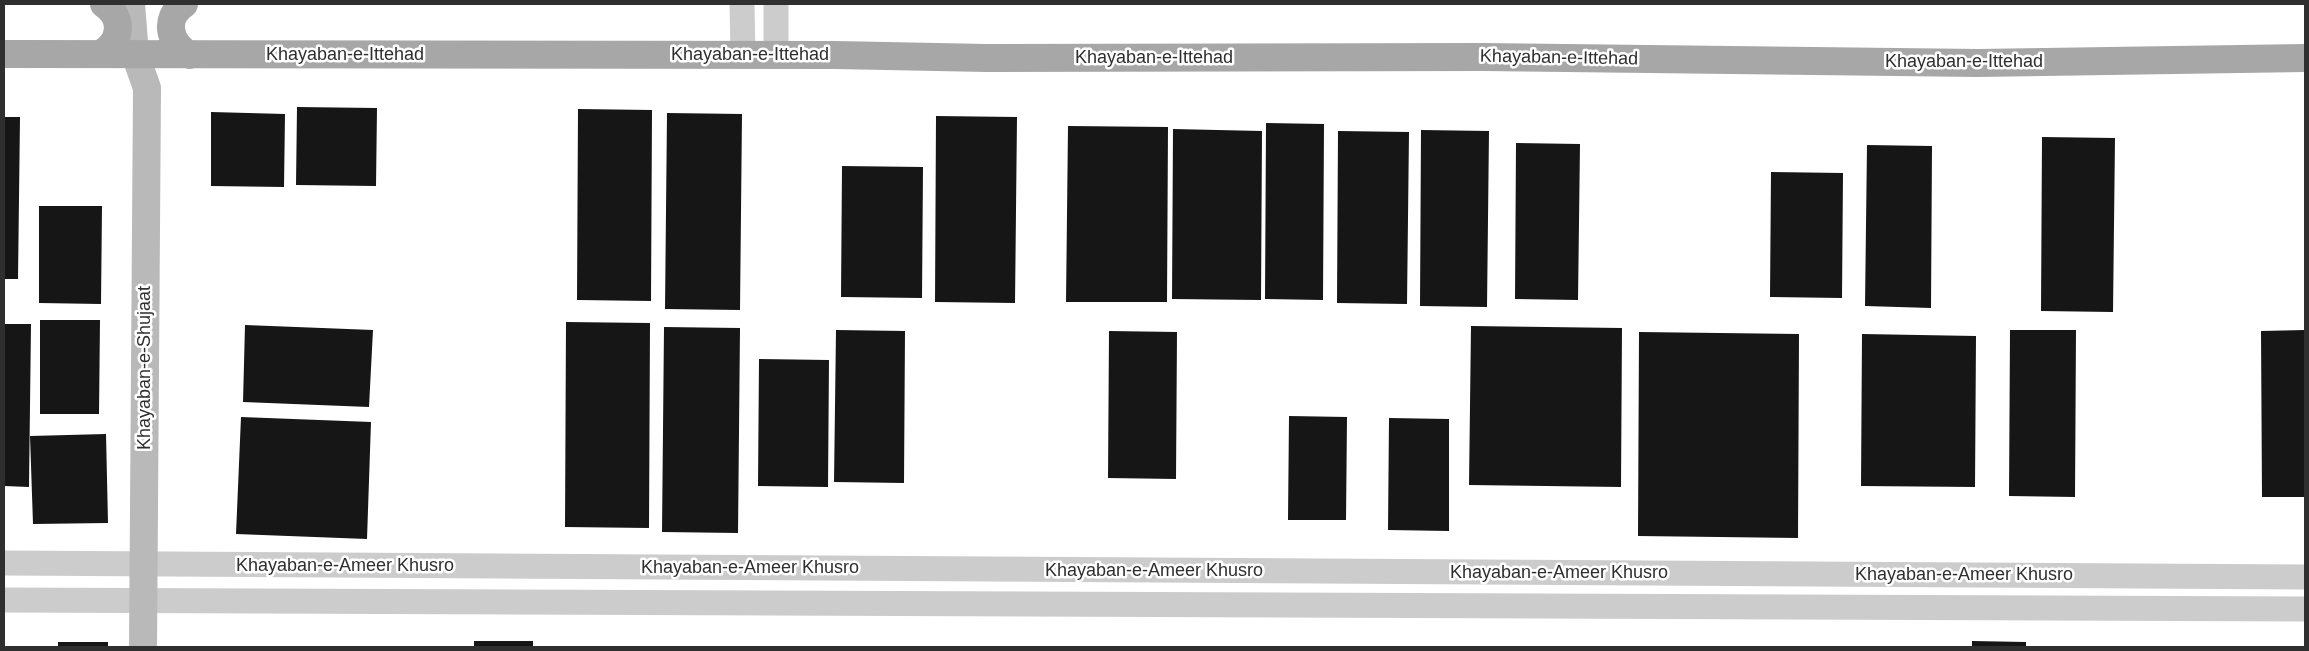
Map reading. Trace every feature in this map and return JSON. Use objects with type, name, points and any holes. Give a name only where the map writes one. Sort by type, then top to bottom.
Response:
[{"type":"main road","points":[[100,54],[114,43],[118,34],[116,16],[104,4]]},
{"type":"main road","name":"Khayaban-e-Shujaat","points":[[131,4],[135,54],[146,88],[143,647]]},
{"type":"main road","name":"Khayaban-e-Shujaat","points":[[146,88],[178,54],[169,4]]},
{"type":"main road","points":[[178,54],[170,27],[176,11],[184,4]]},
{"type":"main road","name":"Khayaban-e-Ittehad","points":[[4,54],[1493,58],[1978,63],[2305,58]]},
{"type":"street","points":[[742,4],[743,56]]},
{"type":"street","points":[[776,4],[776,56]]},
{"type":"street","name":"Khayaban-e-Ameer Khusro","points":[[4,563],[2305,577]]},
{"type":"street","points":[[1771,574],[1782,578],[1788,593],[1783,603],[1773,608]]},
{"type":"street","points":[[1846,574],[1841,576],[1833,585],[1833,596],[1839,605],[1850,608]]},
{"type":"street","name":"Khayaban-e-Ameer Khusro","points":[[4,600],[2305,609]]},
{"type":"building","points":[[297,107],[377,108],[376,186],[296,185]]},
{"type":"building","points":[[578,109],[652,110],[651,301],[577,300]]},
{"type":"building","points":[[211,112],[285,114],[284,187],[211,186]]},
{"type":"building","points":[[667,113],[742,114],[740,310],[665,309]]},
{"type":"building","points":[[936,116],[1017,117],[1015,303],[935,302]]},
{"type":"building","points":[[4,117],[20,117],[18,279],[4,279]]},
{"type":"building","points":[[1266,123],[1324,124],[1323,300],[1265,299]]},
{"type":"building","points":[[1068,126],[1168,127],[1167,302],[1066,302]]},
{"type":"building","points":[[1173,129],[1262,131],[1261,300],[1172,299]]},
{"type":"building","points":[[1421,130],[1489,131],[1487,307],[1420,306]]},
{"type":"building","points":[[1338,131],[1409,132],[1407,304],[1337,303]]},
{"type":"building","points":[[2042,137],[2115,138],[2113,312],[2041,311]]},
{"type":"building","points":[[1516,143],[1580,144],[1578,300],[1515,299]]},
{"type":"building","points":[[1867,145],[1932,146],[1931,308],[1865,306]]},
{"type":"building","points":[[842,166],[923,167],[922,298],[841,297]]},
{"type":"building","points":[[1771,172],[1843,173],[1842,298],[1770,297]]},
{"type":"building","points":[[39,206],[102,206],[101,304],[39,303]]},
{"type":"building","points":[[40,320],[100,320],[99,414],[40,414]]},
{"type":"building","points":[[566,322],[650,323],[649,528],[565,527]]},
{"type":"building","points":[[4,324],[31,324],[29,487],[4,486]]},
{"type":"building","points":[[245,325],[373,330],[369,407],[243,402]]},
{"type":"building","points":[[1471,326],[1622,328],[1621,487],[1469,485]]},
{"type":"building","points":[[664,327],[740,328],[738,533],[662,532]]},
{"type":"building","points":[[836,330],[905,331],[904,483],[834,482]]},
{"type":"building","points":[[2010,330],[2076,330],[2075,497],[2009,496]]},
{"type":"building","points":[[2305,330],[2305,497],[2262,497],[2261,331]]},
{"type":"building","points":[[1109,331],[1177,332],[1176,479],[1108,478]]},
{"type":"building","points":[[1639,332],[1799,334],[1798,538],[1638,536]]},
{"type":"building","points":[[1862,334],[1976,336],[1975,487],[1861,486]]},
{"type":"building","points":[[759,359],[829,360],[828,487],[758,486]]},
{"type":"building","points":[[1289,416],[1347,417],[1346,520],[1288,520]]},
{"type":"building","points":[[241,417],[371,422],[367,539],[236,534]]},
{"type":"building","points":[[1389,418],[1449,419],[1449,531],[1388,530]]},
{"type":"building","points":[[106,434],[108,523],[33,524],[30,436]]},
{"type":"building","points":[[474,641],[533,641],[533,647],[474,647]]},
{"type":"building","points":[[1972,641],[2026,642],[2026,647],[1972,647]]},
{"type":"building","points":[[58,642],[108,642],[108,647],[58,647]]}]
